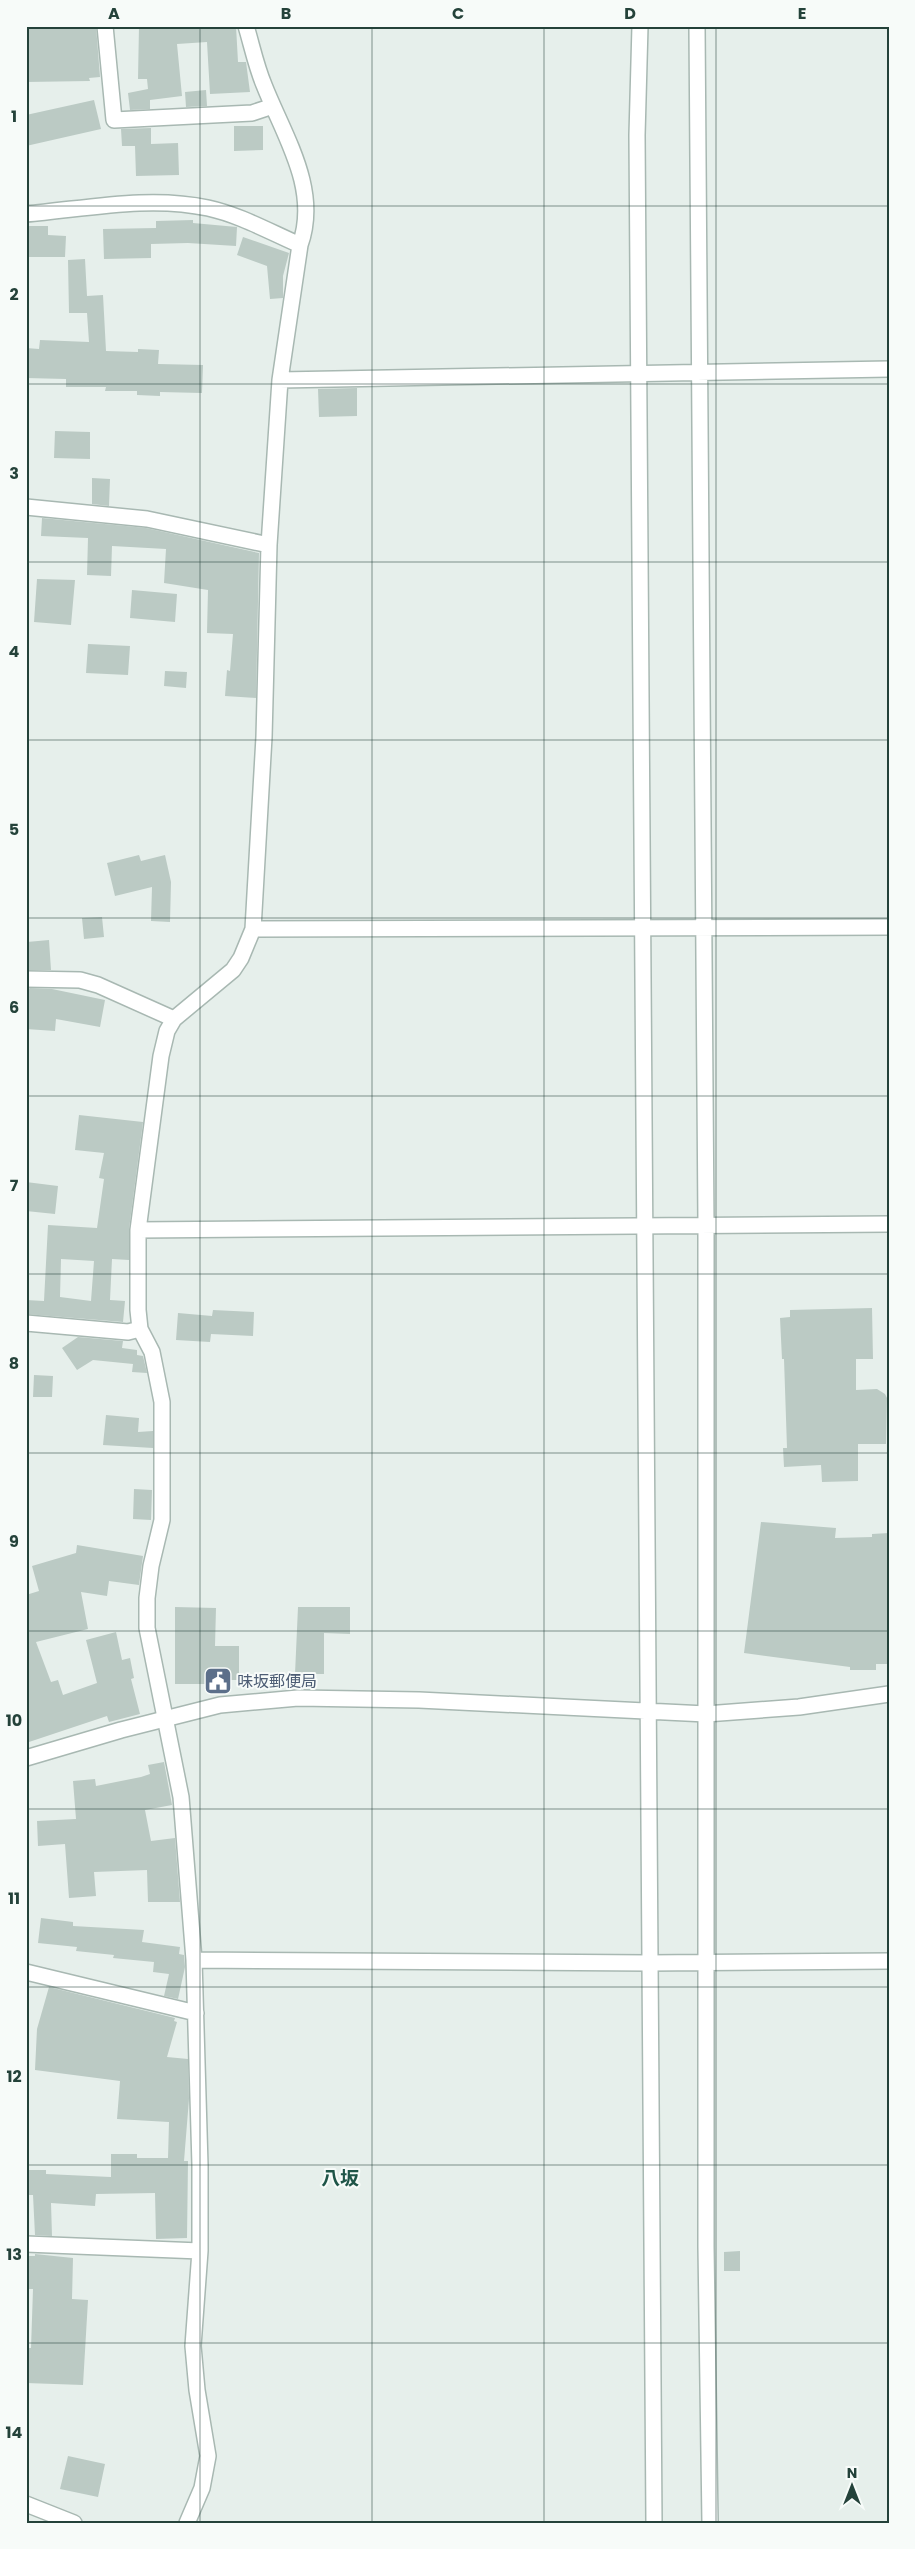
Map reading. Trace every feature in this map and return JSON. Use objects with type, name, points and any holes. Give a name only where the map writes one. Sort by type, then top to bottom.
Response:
[{"type":"street","points":[[105,26],[114,120],[252,113],[273,106]]},
{"type":"street","points":[[187,2523],[202,2488],[208,2456],[197,2390],[193,2346],[200,2251],[200,2165],[194,1960],[181,1797],[147,1628],[147,1598],[151,1566],[162,1520],[162,1402],[152,1352],[140,1329],[138,1230],[161,1056],[167,1031],[174,1019],[233,970],[241,958],[253,929],[264,737],[270,545],[280,380],[300,245],[306,228],[308,212],[305,193],[291,148],[263,83],[246,26]]},
{"type":"street","points":[[640,26],[637,135],[654,2523]]},
{"type":"street","points":[[697,26],[702,928],[706,1224],[706,2247],[710,2523]]},
{"type":"street","points":[[26,214],[144,203],[181,204],[208,208],[229,214],[300,245]]},
{"type":"street","points":[[280,380],[699,370],[889,369]]},
{"type":"street","points":[[26,507],[147,519],[270,545]]},
{"type":"street","points":[[253,929],[889,927]]},
{"type":"street","points":[[26,979],[80,980],[174,1019]]},
{"type":"street","points":[[138,1230],[889,1224]]},
{"type":"street","points":[[26,1323],[128,1332],[140,1329]]},
{"type":"street","points":[[26,1758],[166,1718],[220,1705],[298,1698],[419,1700],[706,1714],[799,1707],[889,1694]]},
{"type":"street","points":[[194,1960],[649,1963],[707,1961],[889,1961]]},
{"type":"street","points":[[26,1972],[196,2013]]},
{"type":"street","points":[[26,2244],[200,2251]]},
{"type":"street","points":[[26,2504],[74,2523]]},
{"type":"building","points":[[26,26],[96,26],[100,77],[89,78],[90,81],[26,82]]},
{"type":"building","points":[[139,26],[236,26],[238,62],[246,62],[250,92],[210,94],[207,42],[177,44],[182,96],[150,100],[150,109],[130,110],[128,93],[148,89],[147,79],[138,79]]},
{"type":"building","points":[[206,90],[207,106],[186,107],[185,92]]},
{"type":"building","points":[[94,100],[101,129],[26,146],[26,115]]},
{"type":"building","points":[[234,126],[263,126],[263,150],[234,151]]},
{"type":"building","points":[[151,128],[151,144],[178,143],[179,175],[136,176],[135,146],[122,146],[121,129]]},
{"type":"building","points":[[193,220],[193,223],[237,227],[236,246],[188,243],[151,244],[151,258],[104,259],[103,229],[156,228],[156,221]]},
{"type":"building","points":[[26,226],[48,226],[48,235],[66,236],[65,257],[26,257]]},
{"type":"building","points":[[243,237],[289,253],[283,276],[283,298],[270,299],[267,266],[237,255]]},
{"type":"building","points":[[85,259],[87,296],[103,295],[106,351],[138,352],[138,349],[159,350],[158,364],[203,365],[202,393],[160,392],[160,396],[137,395],[137,391],[105,391],[106,387],[66,387],[66,379],[26,378],[26,348],[39,349],[40,340],[89,342],[87,313],[69,313],[68,260]]},
{"type":"building","points":[[357,388],[357,416],[319,417],[318,389]]},
{"type":"building","points":[[55,431],[90,432],[90,459],[54,458]]},
{"type":"building","points":[[92,478],[110,479],[109,506],[92,504]]},
{"type":"building","points":[[42,518],[146,528],[259,553],[256,698],[225,696],[227,670],[230,671],[233,634],[207,633],[208,590],[164,583],[166,549],[112,546],[111,576],[87,575],[88,538],[41,536]]},
{"type":"building","points":[[37,579],[75,580],[71,625],[34,622]]},
{"type":"building","points":[[132,590],[177,594],[175,622],[130,618]]},
{"type":"building","points":[[88,644],[130,646],[128,675],[86,673]]},
{"type":"building","points":[[165,671],[187,672],[186,688],[164,686]]},
{"type":"building","points":[[139,855],[141,861],[165,855],[171,882],[170,922],[151,921],[152,887],[115,896],[107,863]]},
{"type":"building","points":[[102,917],[104,937],[84,939],[82,918]]},
{"type":"building","points":[[49,940],[51,970],[29,970],[27,942]]},
{"type":"building","points":[[30,988],[52,989],[105,1000],[100,1027],[56,1019],[55,1031],[26,1029],[27,990]]},
{"type":"building","points":[[79,1115],[143,1122],[129,1229],[129,1260],[112,1259],[110,1300],[125,1301],[123,1322],[26,1314],[26,1300],[44,1301],[48,1225],[97,1228],[104,1179],[99,1178],[104,1153],[75,1150]],"holes":[[[61,1259],[94,1261],[91,1301],[60,1297]]]},
{"type":"building","points":[[26,1182],[58,1186],[55,1214],[26,1211]]},
{"type":"building","points":[[872,1308],[873,1359],[856,1359],[856,1390],[877,1389],[885,1394],[887,1398],[886,1444],[858,1444],[858,1481],[822,1482],[821,1465],[784,1467],[783,1448],[787,1448],[784,1359],[782,1359],[780,1318],[790,1317],[790,1310]]},
{"type":"building","points":[[213,1310],[254,1312],[253,1336],[211,1334],[210,1342],[176,1340],[178,1313],[212,1316]]},
{"type":"building","points":[[78,1337],[123,1341],[122,1348],[137,1350],[137,1355],[143,1356],[147,1373],[132,1372],[133,1364],[93,1360],[77,1370],[62,1348]]},
{"type":"building","points":[[34,1375],[53,1376],[52,1397],[33,1397]]},
{"type":"building","points":[[106,1415],[139,1418],[138,1432],[153,1431],[153,1448],[103,1445]]},
{"type":"building","points":[[134,1489],[152,1490],[151,1520],[133,1519]]},
{"type":"building","points":[[761,1522],[836,1528],[835,1538],[872,1537],[872,1534],[889,1533],[889,1664],[876,1664],[876,1670],[850,1670],[850,1667],[744,1653]]},
{"type":"building","points":[[77,1545],[143,1556],[139,1585],[109,1581],[107,1596],[81,1592],[88,1629],[36,1642],[51,1682],[58,1680],[63,1695],[97,1683],[86,1640],[116,1632],[122,1660],[130,1658],[134,1678],[131,1679],[140,1714],[109,1722],[107,1716],[26,1743],[26,1595],[39,1591],[32,1566],[76,1553]]},
{"type":"building","points":[[175,1607],[216,1608],[215,1646],[239,1646],[239,1680],[213,1680],[213,1684],[175,1684]]},
{"type":"building","points":[[298,1607],[350,1607],[350,1634],[324,1633],[324,1674],[295,1674]]},
{"type":"building","points":[[164,1762],[172,1805],[145,1810],[151,1841],[175,1838],[180,1902],[148,1902],[147,1870],[94,1872],[96,1896],[69,1898],[65,1844],[38,1846],[37,1821],[76,1819],[73,1781],[95,1779],[96,1786],[141,1777],[150,1774],[148,1765]]},
{"type":"building","points":[[41,1918],[73,1922],[73,1926],[144,1930],[142,1942],[180,1947],[179,1954],[184,1955],[185,1967],[178,1999],[164,1996],[169,1974],[153,1972],[154,1962],[113,1958],[114,1955],[76,1951],[77,1947],[38,1943]]},
{"type":"building","points":[[49,1987],[175,2018],[174,2021],[177,2022],[167,2057],[188,2059],[189,2099],[184,2161],[188,2161],[187,2238],[156,2239],[155,2193],[96,2194],[95,2206],[51,2203],[52,2236],[35,2235],[33,2195],[29,2195],[29,2170],[46,2170],[46,2174],[111,2177],[111,2154],[137,2154],[137,2158],[168,2158],[169,2122],[117,2119],[120,2081],[35,2070],[37,2029]]},
{"type":"building","points":[[740,2251],[740,2271],[724,2271],[724,2252]]},
{"type":"building","points":[[35,2254],[73,2258],[72,2299],[88,2300],[83,2385],[26,2383],[26,2348],[31,2348],[33,2289],[26,2289],[26,2256],[35,2256]]},
{"type":"building","points":[[68,2456],[105,2464],[98,2497],[60,2489]]},
{"type":"place","name":"味坂郵便局","points":[[218,1681]]},
{"type":"district","name":"八坂","points":[[340,2178]]}]
